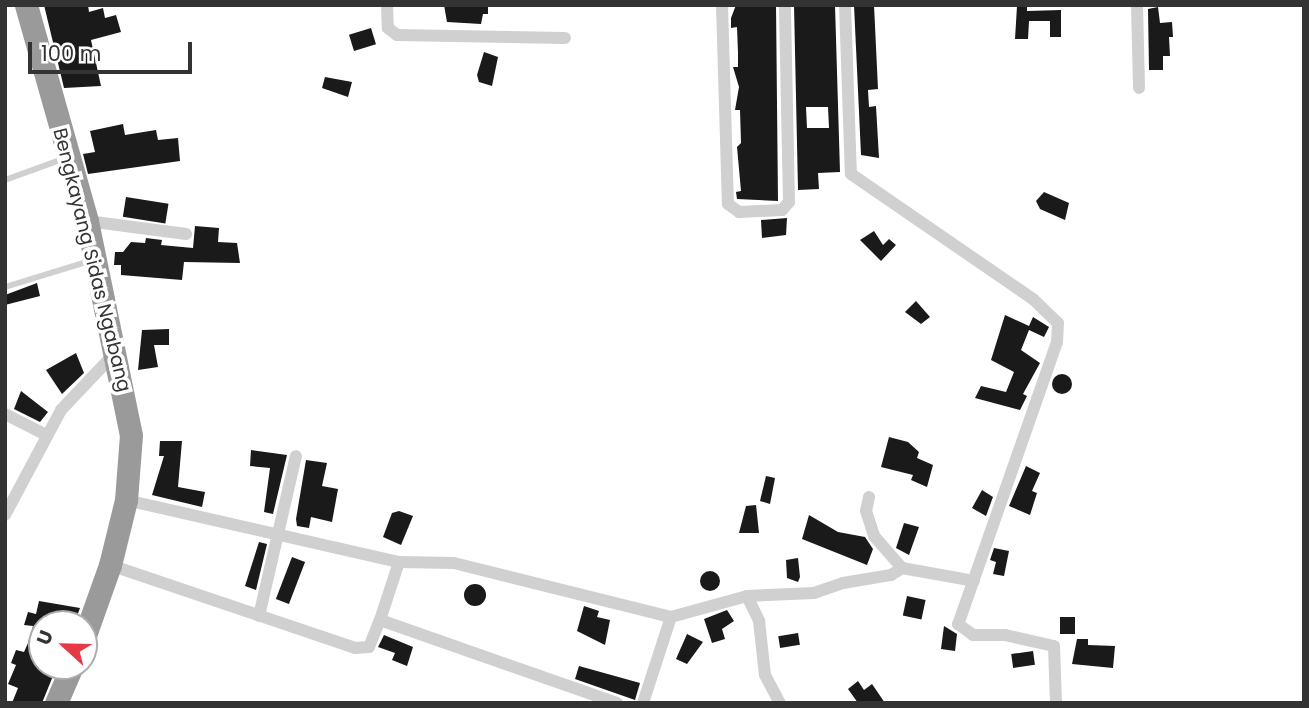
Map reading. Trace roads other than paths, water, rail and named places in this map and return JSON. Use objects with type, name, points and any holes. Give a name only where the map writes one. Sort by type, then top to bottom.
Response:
[{"type":"highway","name":"Bengkayang Sidas Ngabang","points":[[26,5],[87,221],[117,352],[131,435],[126,500],[110,565],[94,610]]},
{"type":"highway","points":[[56,703],[66,680]]},
{"type":"street","points":[[387,5],[388,28],[397,35],[565,38]]},
{"type":"street","points":[[722,5],[728,204],[738,212],[782,210],[789,202],[785,5]]},
{"type":"street","points":[[845,5],[851,174],[1034,300],[1051,313],[1059,330],[959,628],[973,635],[1005,635],[1054,646],[1056,703]]},
{"type":"street","points":[[1137,5],[1139,88]]},
{"type":"street","points":[[87,221],[186,234]]},
{"type":"street","points":[[5,515],[61,410],[117,352]]},
{"type":"street","points":[[5,414],[46,435]]},
{"type":"street","points":[[259,616],[281,533],[296,456]]},
{"type":"street","points":[[869,497],[866,511],[874,536],[902,568],[974,581]]},
{"type":"street","points":[[126,500],[281,533],[399,562],[454,563],[671,617],[747,596],[814,593],[854,580],[891,575],[902,568]]},
{"type":"street","points":[[110,565],[363,650],[374,638],[399,562]]},
{"type":"street","points":[[747,596],[759,621],[765,675],[780,703]]},
{"type":"street","points":[[643,703],[671,617]]},
{"type":"street","points":[[380,620],[617,703]]},
{"type":"lane","points":[[5,180],[68,157]]},
{"type":"lane","points":[[5,287],[96,259]]}]
